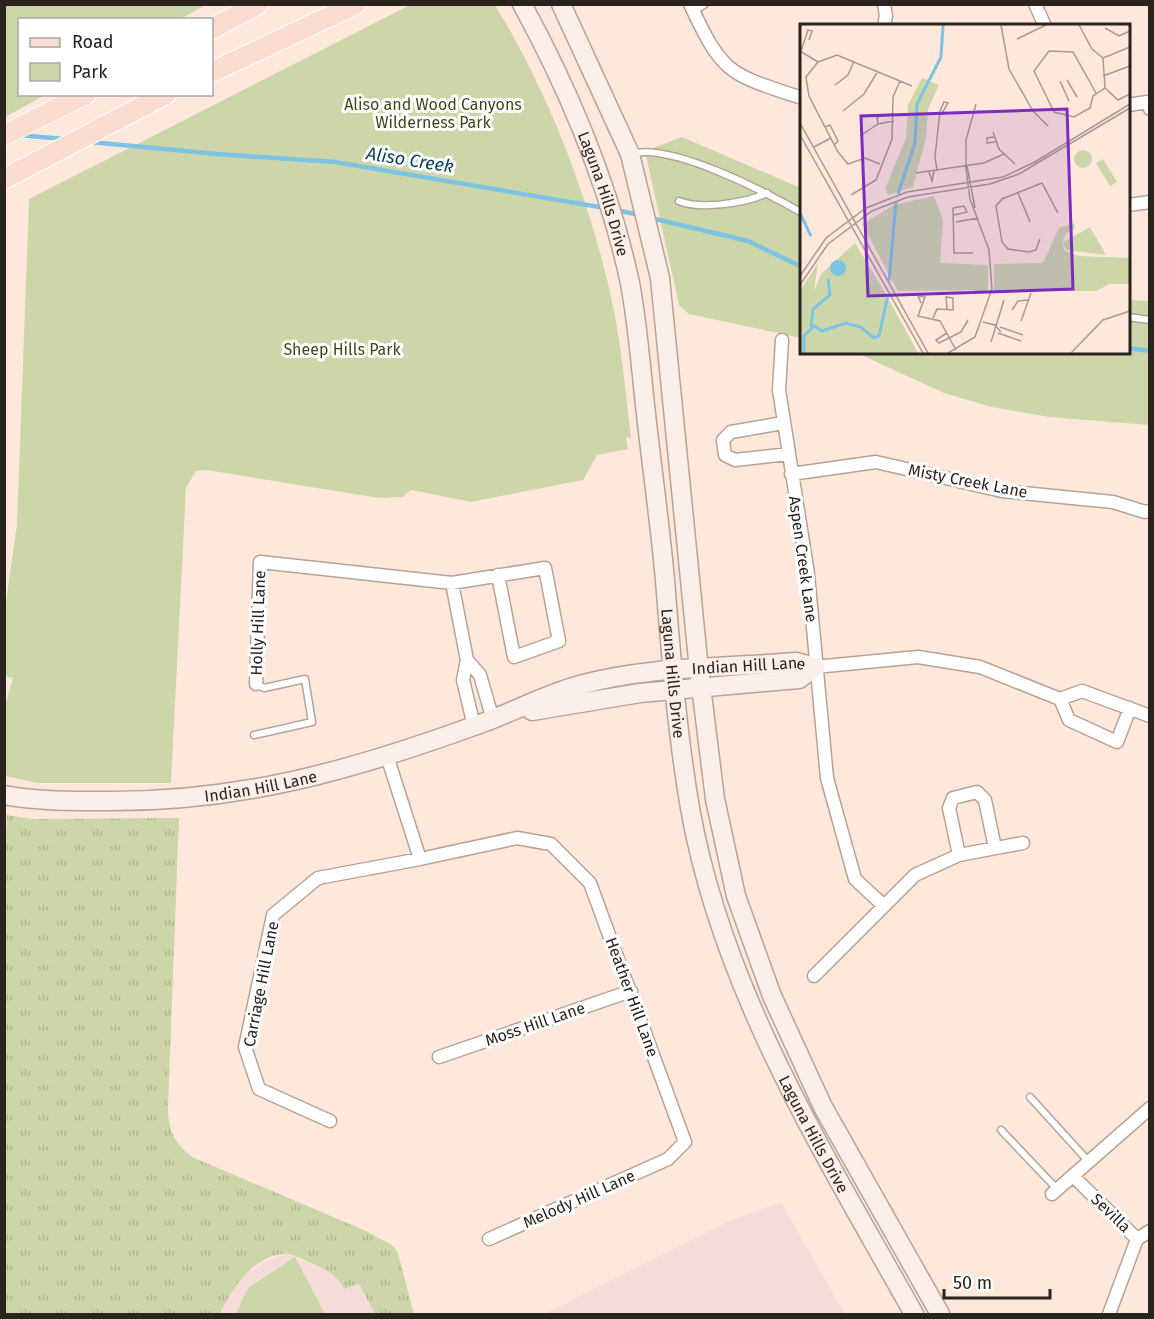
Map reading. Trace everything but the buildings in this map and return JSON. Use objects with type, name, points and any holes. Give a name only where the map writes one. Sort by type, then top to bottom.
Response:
[{"type":"main road","points":[[213,28],[258,4]]},
{"type":"main road","points":[[213,72],[356,4]]},
{"type":"main road","name":"Laguna Hills Drive","points":[[522,4],[546,47],[591,149],[614,220],[629,280],[664,577],[671,670],[690,810],[715,904],[747,996],[802,1115],[914,1314]]},
{"type":"main road","name":"Laguna Hills Drive","points":[[561,4],[632,158],[660,278],[700,679],[715,799],[736,896],[772,996],[823,1107],[940,1314]]},
{"type":"main road","points":[[4,179],[162,96]]},
{"type":"main road","points":[[4,135],[81,97]]},
{"type":"main road","name":"Indian Hill Lane","points":[[500,717],[674,690],[700,679],[796,662],[815,667]]},
{"type":"main road","name":"Indian Hill Lane","points":[[4,795],[40,801],[107,802],[213,797],[271,787],[387,756],[500,717],[534,701],[578,685],[630,674],[671,670],[700,679]]},
{"type":"street","points":[[884,4],[884,24]]},
{"type":"street","points":[[1035,4],[1045,24]]},
{"type":"street","points":[[692,8],[709,45],[725,65],[741,78],[800,98]]},
{"type":"street","points":[[1130,105],[1147,102],[1149,109]]},
{"type":"street","points":[[1130,205],[1149,202]]},
{"type":"street","name":"Aspen Creek Lane","points":[[782,339],[778,390],[808,574],[827,778],[855,879],[884,906]]},
{"type":"street","points":[[783,423],[731,432],[723,440],[725,455],[735,460],[788,454]]},
{"type":"street","name":"Misty Creek Lane","points":[[791,474],[876,462],[1002,490],[1113,502],[1148,514]]},
{"type":"street","name":"Holly Hill Lane","points":[[256,684],[260,562],[452,583]]},
{"type":"street","points":[[474,726],[463,680],[467,660],[452,583],[498,575],[545,568],[559,641],[514,657],[498,575]]},
{"type":"street","name":"Indian Hill Lane","points":[[815,667],[918,657],[980,666],[1060,699]]},
{"type":"street","points":[[467,660],[480,675],[500,717]]},
{"type":"street","points":[[1130,708],[1118,742],[1069,720],[1060,699],[1082,691],[1130,708],[1149,717]]},
{"type":"street","points":[[387,756],[420,859]]},
{"type":"street","points":[[959,855],[949,808],[953,798],[977,792],[985,800],[995,848]]},
{"type":"street","name":"Carriage Hill Lane","points":[[330,1121],[259,1089],[245,1047],[273,915],[318,878],[517,838],[550,844]]},
{"type":"street","points":[[814,976],[915,875],[959,855],[1023,843]]},
{"type":"street","name":"Heather Hill Lane","points":[[550,844],[590,883],[631,991],[685,1142],[668,1159]]},
{"type":"street","name":"Moss Hill Lane","points":[[439,1057],[631,991]]},
{"type":"street","points":[[1055,1192],[1149,1108]]},
{"type":"street","name":"Melody Hill Lane","points":[[489,1239],[668,1159]]},
{"type":"street","name":"Sevilla","points":[[1074,1177],[1137,1239],[1149,1231]]},
{"type":"street","points":[[1109,1314],[1137,1239]]},
{"type":"lane","points":[[692,8],[705,4]]},
{"type":"lane","points":[[632,158],[642,151],[683,158],[767,193],[800,212]]},
{"type":"lane","points":[[679,201],[691,206],[753,200],[767,193]]},
{"type":"lane","points":[[1130,317],[1149,320]]},
{"type":"lane","points":[[254,735],[312,722],[305,679],[264,688],[256,684]]},
{"type":"lane","points":[[1029,1097],[1090,1163]]},
{"type":"lane","points":[[1001,1130],[1055,1192]]},
{"type":"shaded area","points":[[781,1202],[845,1314],[545,1314],[729,1221]]},
{"type":"shaded area","points":[[286,1254],[359,1284],[375,1314],[220,1314],[232,1290],[246,1274],[269,1260]]},
{"type":"green space","points":[[5,4],[206,4],[182,18],[18,18],[18,96],[43,96],[5,117]]},
{"type":"green space","name":"Sheep Hills Park","points":[[410,5],[495,5],[532,71],[577,178],[600,251],[620,344],[631,438],[626,437],[628,449],[597,455],[583,480],[471,502],[411,490],[403,497],[379,498],[206,470],[196,471],[186,488],[171,783],[38,783],[5,776],[5,705],[13,678],[5,676],[5,609],[17,524],[29,199]]},
{"type":"green space","points":[[682,137],[800,188],[800,338],[689,314],[679,305],[645,151]]},
{"type":"green space","points":[[1130,300],[1149,301],[1149,425],[1049,417],[992,407],[944,393],[859,354],[1130,354]]},
{"type":"green space","points":[[7,815],[32,819],[179,818],[168,1107],[173,1135],[192,1157],[366,1231],[392,1245],[398,1253],[414,1314],[375,1314],[359,1284],[344,1289],[335,1276],[327,1271],[286,1254],[275,1255],[255,1266],[237,1284],[220,1314],[5,1314],[4,867]]},
{"type":"green space","points":[[295,1257],[325,1314],[236,1314],[248,1288]]},
{"type":"waterway","name":"Aliso Creek","points":[[18,135],[64,139]]},
{"type":"waterway","name":"Aliso Creek","points":[[90,142],[335,162],[605,208]]},
{"type":"waterway","name":"Aliso Creek","points":[[616,210],[640,215]]},
{"type":"waterway","name":"Aliso Creek","points":[[651,218],[748,241],[800,266]]},
{"type":"waterway","name":"Aliso Creek","points":[[1130,348],[1150,351]]},
{"type":"park label","name":"Aliso and Wood Canyons Wilderness Park","points":[[433,113]]}]
